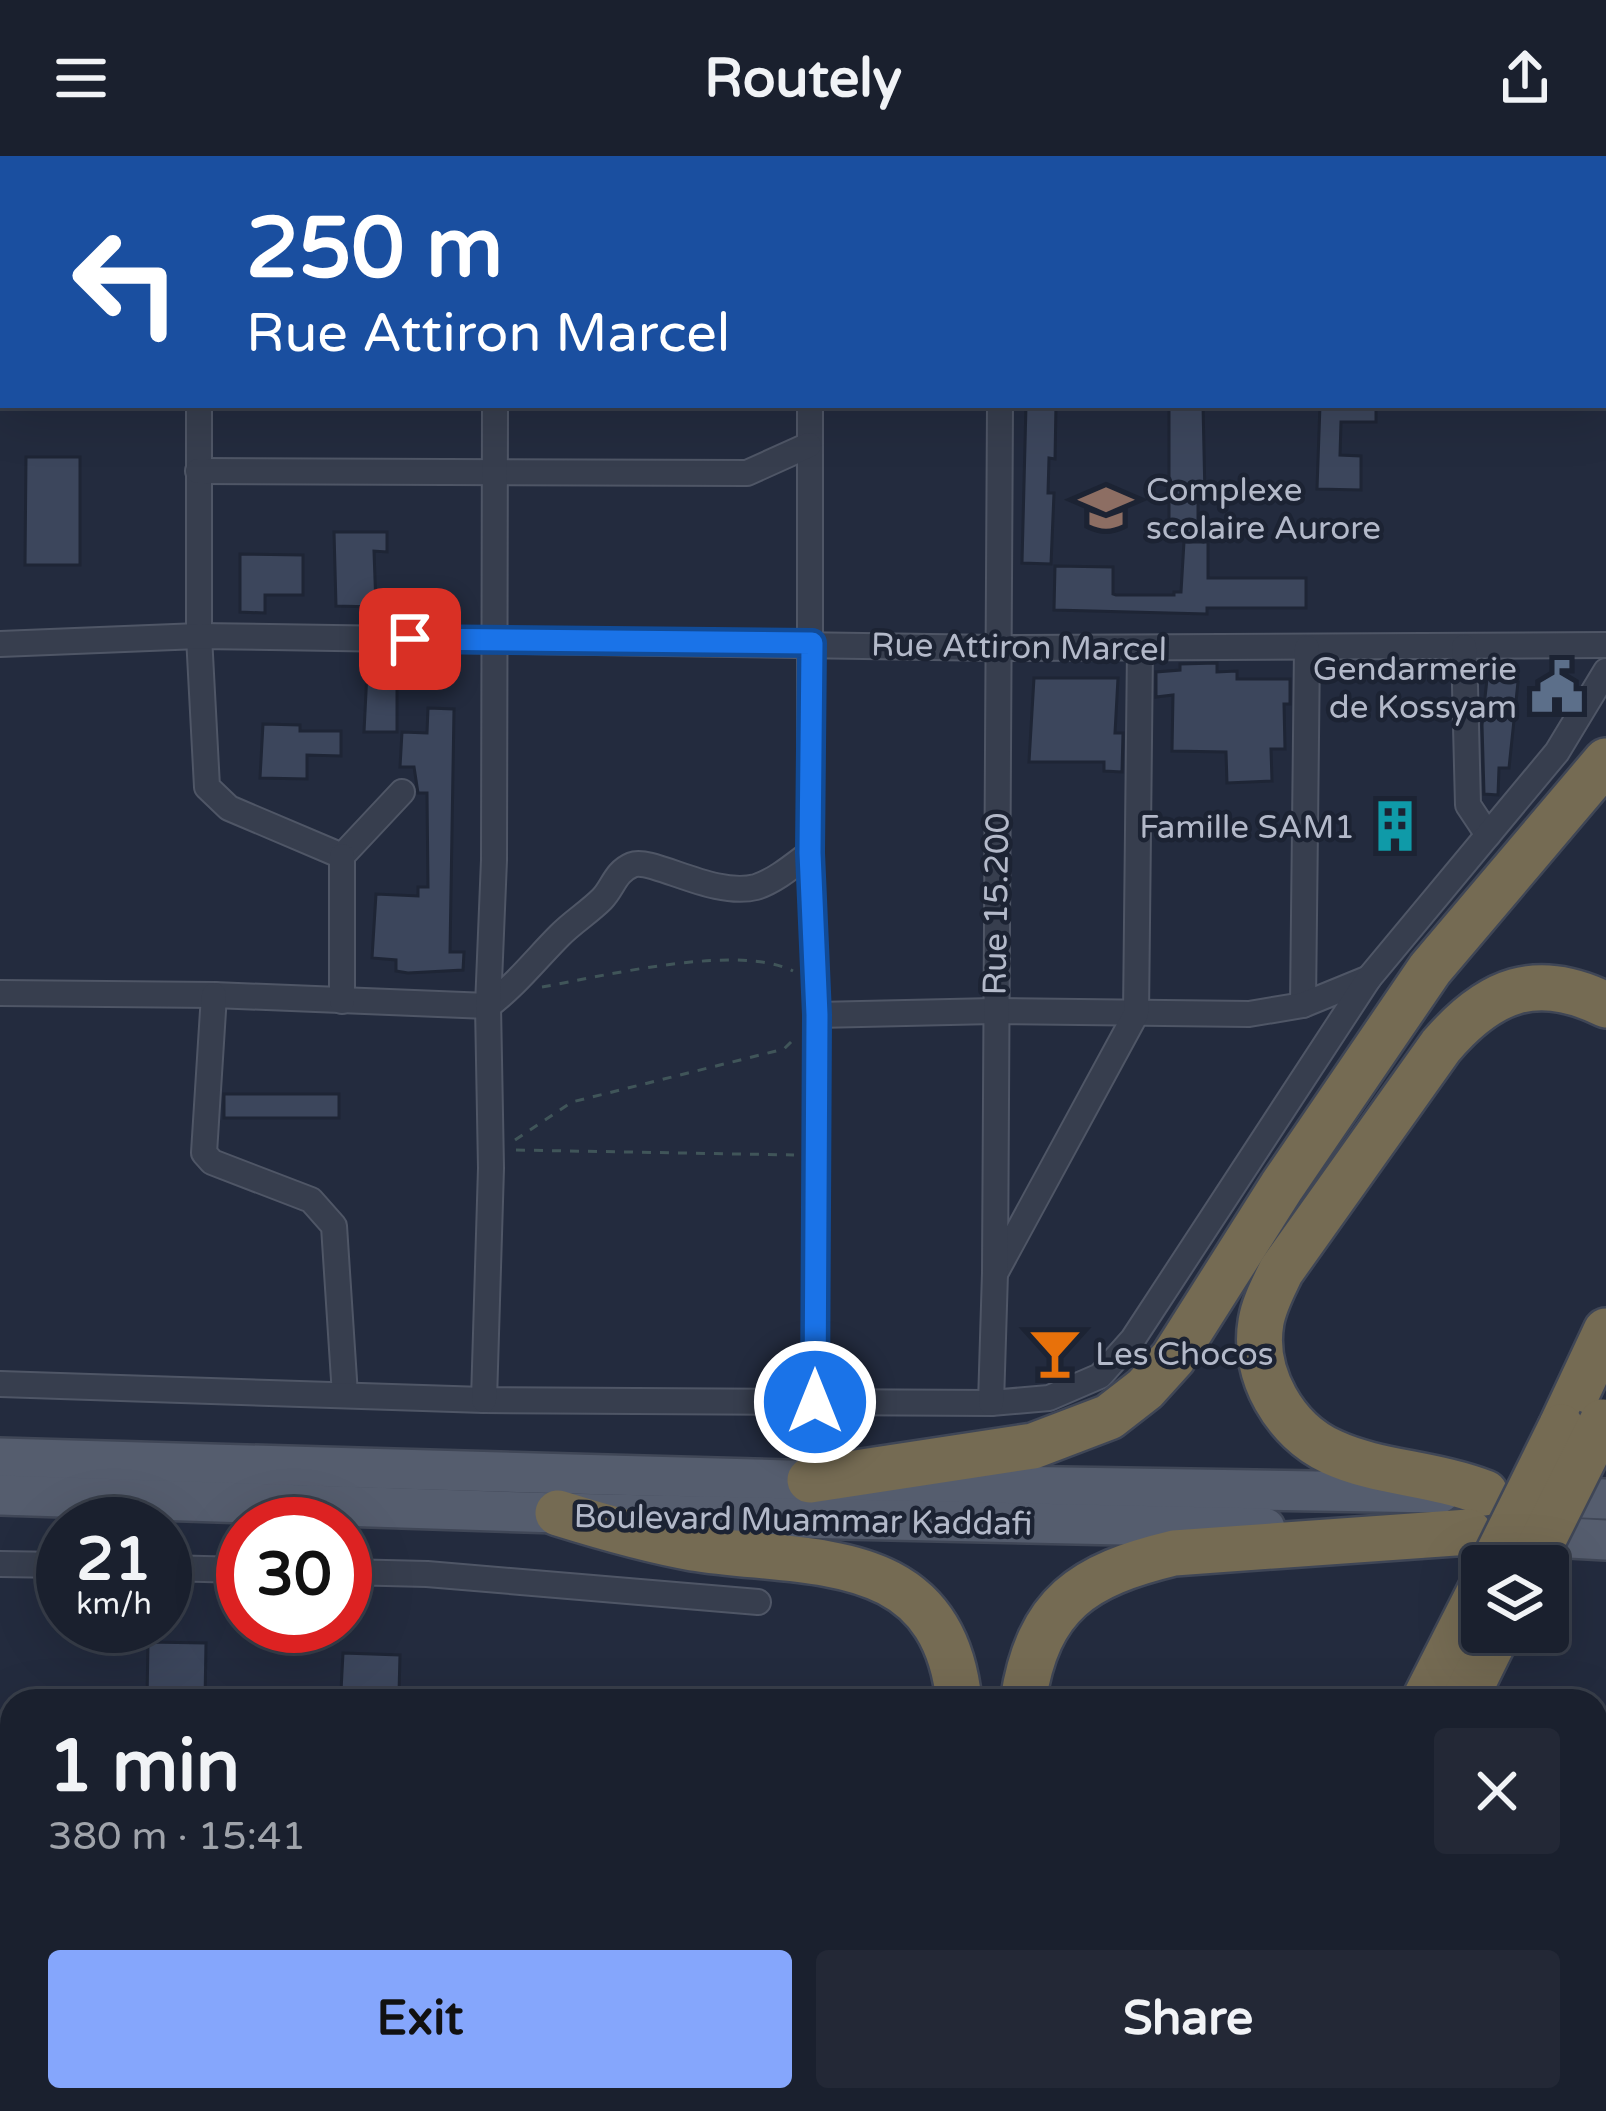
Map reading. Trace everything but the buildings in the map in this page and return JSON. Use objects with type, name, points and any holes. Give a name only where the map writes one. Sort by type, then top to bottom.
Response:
[{"type":"highway","points":[[810,1480],[1033,1446],[1109,1418],[1145,1389],[1173,1358],[1282,1186],[1430,970],[1606,760]]},
{"type":"highway","points":[[1469,1545],[1448,1478],[1356,1460],[1311,1440],[1282,1410],[1263,1368],[1259,1346],[1266,1302],[1282,1270],[1466,1017],[1488,1001],[1537,988],[1560,987],[1606,1005]]},
{"type":"highway","points":[[1539,1545],[1590,1420],[1606,1331]]},
{"type":"highway","points":[[1514,1545],[1590,1420]]},
{"type":"highway","points":[[558,1513],[696,1548],[793,1557],[863,1570],[925,1614],[941,1638],[958,1689]]},
{"type":"highway","points":[[1026,1689],[1044,1627],[1066,1600],[1090,1581],[1127,1564],[1174,1553],[1215,1550],[1461,1591]]},
{"type":"highway","points":[[1431,1689],[1461,1636]]},
{"type":"highway","points":[[1467,1689],[1474,1653]]},
{"type":"main road","name":"Boulevard Muammar Kaddafi","points":[[0,1458],[810,1480],[1461,1591]]},
{"type":"main road","name":"Boulevard Muammar Kaddafi","points":[[0,1495],[558,1513],[1461,1593]]},
{"type":"main road","name":"Boulevard Muammar Kaddafi","points":[[1548,1545],[1606,1499]]},
{"type":"main road","name":"Boulevard Muammar Kaddafi","points":[[1569,1557],[1606,1540]]},
{"type":"street","points":[[199,408],[199,636],[207,787],[229,808],[342,856]]},
{"type":"street","points":[[484,1400],[496,1000],[494,408]]},
{"type":"street","points":[[810,408],[810,853],[817,1015],[815,1402]]},
{"type":"street","name":"Rue 15.200","points":[[991,1403],[1000,408]]},
{"type":"street","points":[[198,471],[747,473],[809,445]]},
{"type":"street","name":"Rue Attiron Marcel","points":[[0,644],[199,636],[998,648],[1606,645]]},
{"type":"street","points":[[1465,647],[1468,805],[1488,835]]},
{"type":"street","points":[[995,1273],[1136,1014],[1140,648]]},
{"type":"street","points":[[1303,1004],[1307,648]]},
{"type":"street","points":[[0,1384],[484,1400],[991,1403],[1049,1398],[1100,1376],[1133,1339],[1369,978],[1557,752],[1606,671]]},
{"type":"street","points":[[342,1001],[342,856],[402,792]]},
{"type":"street","points":[[0,993],[496,1000],[633,864],[648,863],[682,879],[738,889],[759,886],[810,853]]},
{"type":"street","points":[[817,1015],[994,1011],[1249,1015],[1303,1004],[1369,978]]},
{"type":"street","points":[[214,995],[204,1153],[212,1162],[311,1200],[334,1226],[345,1395]]},
{"type":"street","points":[[0,1564],[36,1565]]},
{"type":"street","points":[[372,1573],[758,1602]]},
{"type":"path","points":[[496,1000],[716,960],[777,963],[815,983]]},
{"type":"path","points":[[814,1155],[504,1150],[572,1102],[784,1049],[817,1015]]},
{"type":"place","name":"Complexe scolaire Aurore","points":[[1106,508]]},
{"type":"place","name":"Gendarmerie de Kossyam","points":[[1557,687]]},
{"type":"place","name":"Famille SAM1","points":[[1395,826]]},
{"type":"place","name":"Les Chocos","points":[[1055,1353]]},
{"type":"route","points":[[410,639],[812,643],[815,1402]]}]
